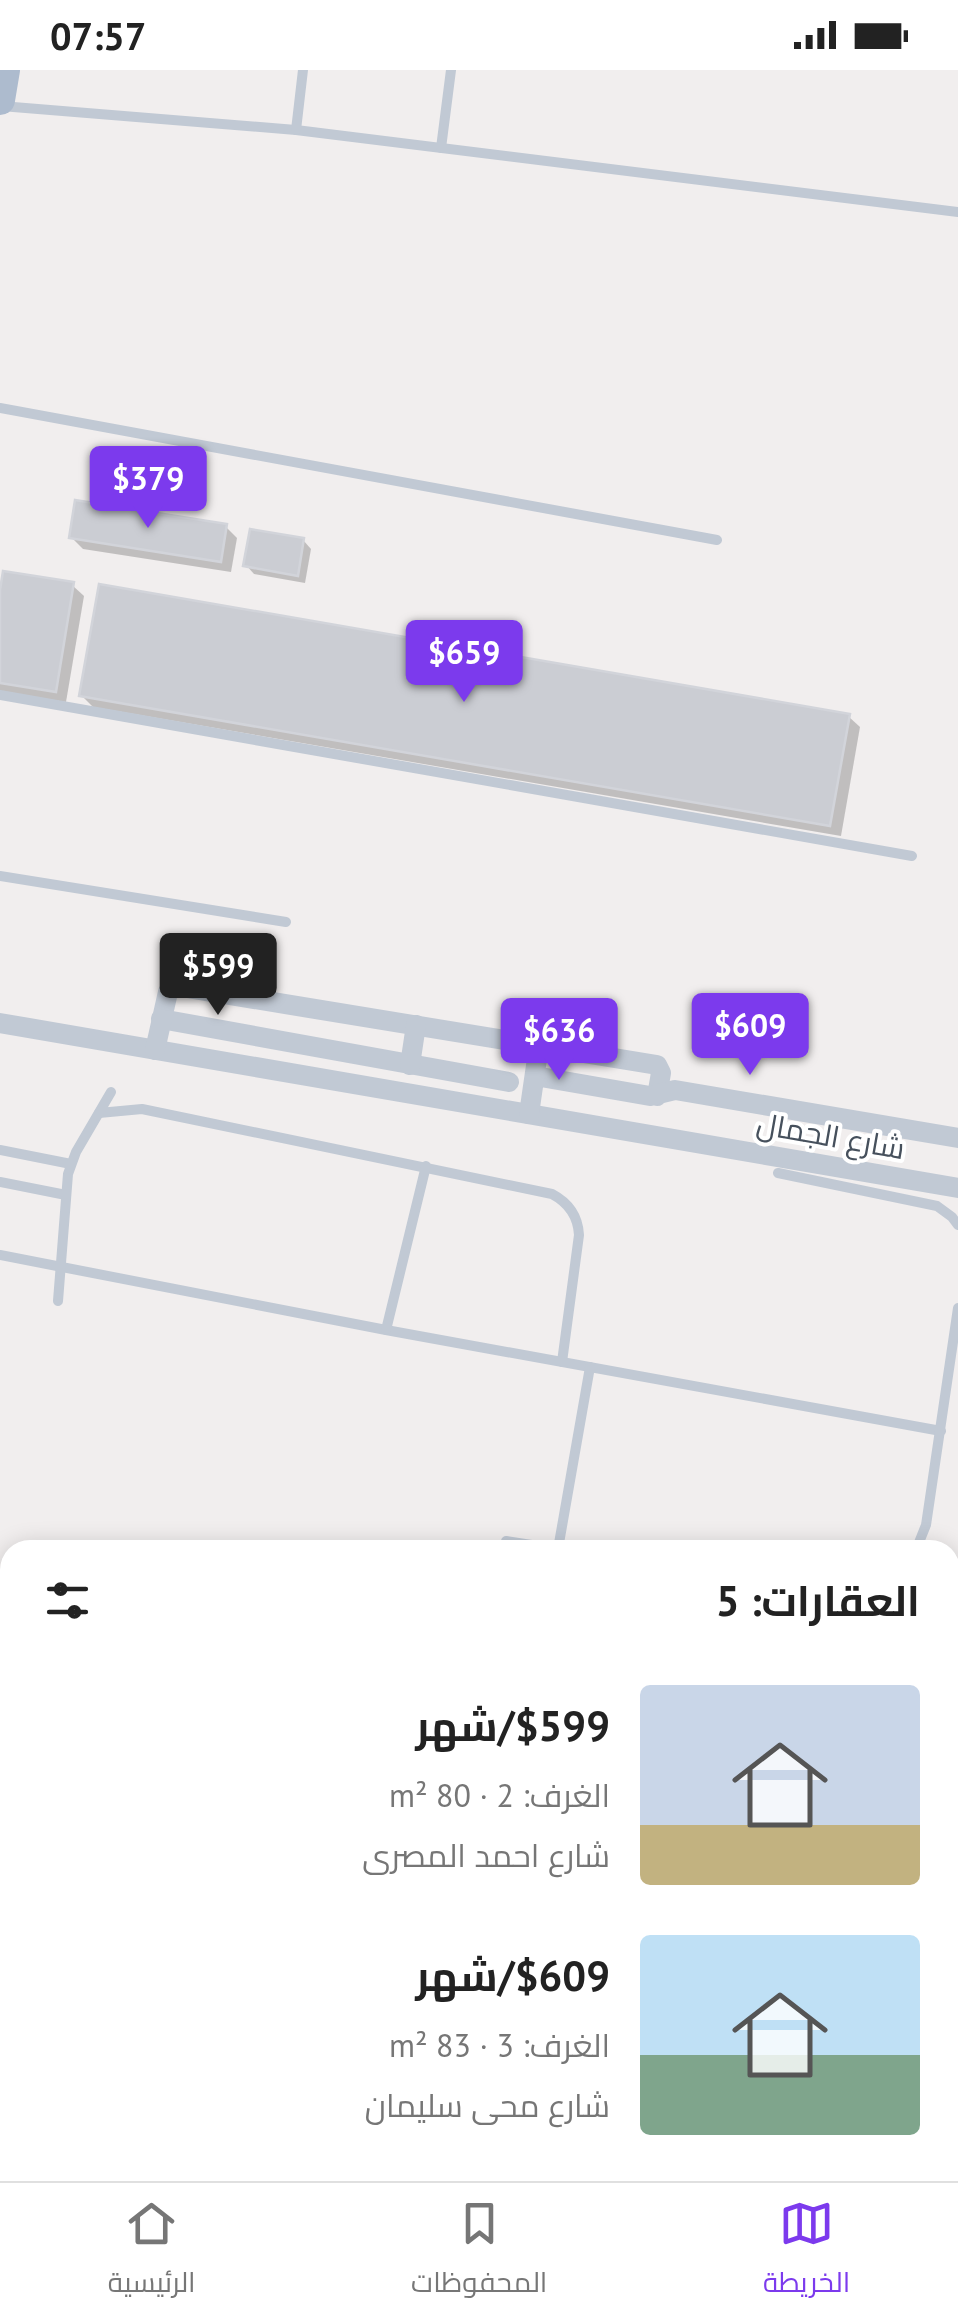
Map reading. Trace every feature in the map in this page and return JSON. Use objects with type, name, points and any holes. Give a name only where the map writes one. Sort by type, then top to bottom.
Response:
[{"type":"main road","points":[[0,103],[5,70]]},
{"type":"street","points":[[155,1050],[168,992],[176,986],[656,1064],[661,1072],[658,1096]]},
{"type":"street","points":[[281,1071],[293,1005]]},
{"type":"street","points":[[161,1018],[509,1082]]},
{"type":"street","name":"شارع الجمال","points":[[0,1023],[958,1188]]},
{"type":"street","points":[[410,1065],[416,1025]]},
{"type":"street","points":[[530,1114],[539,1045]]},
{"type":"street","points":[[342,1082],[348,1054]]},
{"type":"street","points":[[535,1076],[658,1096],[676,1090],[958,1138]]},
{"type":"lane","points":[[296,130],[302,70]]},
{"type":"lane","points":[[442,148],[451,70]]},
{"type":"lane","points":[[0,103],[296,130],[958,212]]},
{"type":"lane","points":[[0,408],[717,540]]},
{"type":"lane","points":[[0,695],[912,856]]},
{"type":"lane","points":[[0,876],[286,922]]},
{"type":"lane","points":[[58,1301],[71,1164],[111,1092]]},
{"type":"lane","points":[[99,1113],[142,1108],[552,1194],[572,1210],[580,1234],[562,1362]]},
{"type":"lane","points":[[0,1150],[71,1164]]},
{"type":"lane","points":[[386,1330],[426,1166]]},
{"type":"lane","points":[[778,1172],[937,1206],[958,1224]]},
{"type":"lane","points":[[0,1182],[66,1195]]},
{"type":"lane","points":[[0,1255],[941,1431]]},
{"type":"lane","points":[[920,1540],[926,1525],[958,1308]]},
{"type":"lane","points":[[563,1540],[590,1367]]},
{"type":"building","points":[[75,500],[227,524],[221,562],[69,538]]},
{"type":"building","points":[[250,529],[304,538],[298,576],[243,566]]},
{"type":"building","points":[[3,571],[74,582],[56,692],[0,683]]},
{"type":"building","points":[[99,584],[850,714],[830,826],[79,696]]}]
